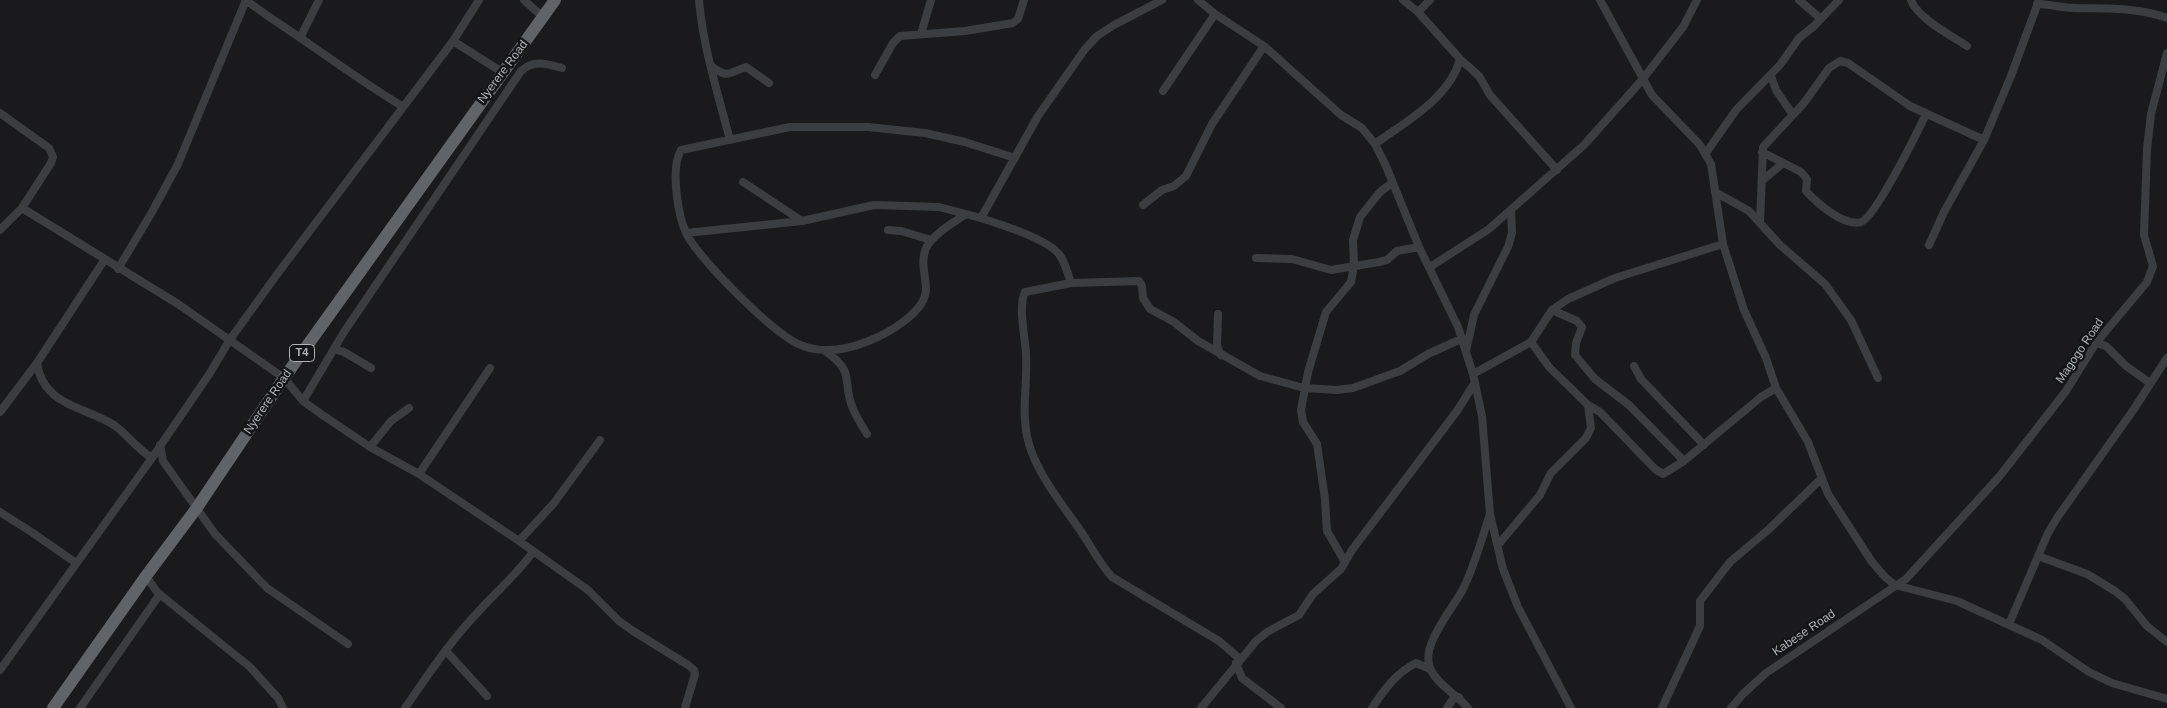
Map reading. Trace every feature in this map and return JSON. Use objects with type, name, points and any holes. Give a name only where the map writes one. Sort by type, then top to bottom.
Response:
[{"type":"highway","name":"Nyerere Road","points":[[53,708],[146,576],[196,509],[284,378],[502,72],[556,0]]},
{"type":"street","points":[[118,269],[178,164],[246,0],[271,20],[300,38],[363,83],[402,106]]},
{"type":"street","points":[[300,38],[319,0]]},
{"type":"street","points":[[0,670],[152,458],[210,373],[229,341],[452,41],[479,0]]},
{"type":"street","points":[[524,0],[544,18]]},
{"type":"street","points":[[699,0],[701,20],[711,66],[730,140]]},
{"type":"street","points":[[922,34],[931,0]]},
{"type":"street","points":[[875,76],[896,39],[900,36],[965,32],[1013,23],[1018,18],[1024,0]]},
{"type":"street","points":[[980,218],[1056,88],[1097,36],[1162,0]]},
{"type":"street","points":[[1198,0],[1215,14],[1264,46],[1341,115],[1362,128],[1375,144],[1461,339],[1473,374],[1482,416],[1490,514],[1504,569],[1518,607],[1571,708]]},
{"type":"street","points":[[1403,0],[1418,12],[1460,59],[1479,76],[1490,94],[1557,170]]},
{"type":"street","points":[[1418,12],[1430,0]]},
{"type":"street","points":[[1600,0],[1642,80],[1663,109],[1706,153],[1711,164],[1723,244],[1744,310],[1766,358],[1776,388],[1808,442],[1834,506],[1872,562],[1895,585],[1957,601],[2042,640],[2089,672],[2112,683],[2167,699]]},
{"type":"street","points":[[1430,267],[1475,238],[1511,210],[1584,145],[1642,80],[1682,27],[1697,0]]},
{"type":"street","points":[[1799,0],[1821,19]]},
{"type":"street","points":[[1706,153],[1736,110],[1771,76],[1799,38],[1839,0]]},
{"type":"street","points":[[1911,0],[1920,13],[1968,46]]},
{"type":"street","points":[[1929,245],[1944,212],[1984,140],[2011,76],[2038,2],[2076,8],[2109,8],[2151,13],[2167,18]]},
{"type":"street","points":[[1163,91],[1215,14]]},
{"type":"street","points":[[452,41],[502,72]]},
{"type":"street","points":[[1144,205],[1162,190],[1174,186],[1186,176],[1212,124],[1264,46]]},
{"type":"street","name":"Magogo Road","points":[[1895,585],[1906,579],[1914,571],[1999,476],[2066,391],[2096,343],[2147,282],[2152,271],[2152,258],[2144,235],[2146,168],[2151,114],[2167,53]]},
{"type":"street","points":[[1375,144],[1442,93],[1451,81],[1460,59]]},
{"type":"street","points":[[1760,223],[1763,180],[1762,152],[1766,143],[1804,103],[1829,68],[1840,61],[1848,63],[1894,97],[1926,114],[1984,140]]},
{"type":"street","points":[[302,400],[334,349],[521,71],[528,64],[539,62],[562,68]]},
{"type":"street","points":[[711,66],[726,75],[746,67],[769,83]]},
{"type":"street","points":[[1771,76],[1776,90],[1793,115]]},
{"type":"street","points":[[0,112],[49,148],[53,157],[22,208],[0,230]]},
{"type":"street","points":[[1762,152],[1805,176],[1806,191],[1820,204],[1844,220],[1861,222],[1867,219],[1880,200],[1926,114]]},
{"type":"street","points":[[966,214],[931,240],[924,256],[925,294],[921,304],[908,318],[866,342],[825,351],[804,347],[790,341],[769,324],[709,264],[686,233],[682,221],[676,185],[676,163],[681,150],[790,127],[868,127],[925,133],[965,142],[1015,158]]},
{"type":"street","points":[[1763,180],[1783,163]]},
{"type":"street","points":[[743,182],[802,221]]},
{"type":"street","points":[[1345,562],[1327,531],[1325,499],[1317,444],[1303,422],[1301,414],[1304,388],[1326,312],[1351,282],[1354,266],[1353,240],[1360,217],[1380,192],[1392,183]]},
{"type":"street","points":[[1715,192],[1742,206],[1780,245],[1825,284],[1851,320],[1878,378]]},
{"type":"street","points":[[686,233],[802,221],[874,205],[939,207],[1006,226],[1052,247],[1062,258],[1071,283]]},
{"type":"street","points":[[22,208],[118,269],[178,304],[284,378],[302,400],[370,447],[418,474],[519,541],[588,590],[619,621],[694,670],[695,674],[685,708]]},
{"type":"street","points":[[1466,354],[1474,315],[1508,247],[1512,233],[1511,210]]},
{"type":"street","points":[[888,230],[902,231],[931,240]]},
{"type":"street","points":[[1473,374],[1531,342],[1552,310],[1568,299],[1615,278],[1723,244]]},
{"type":"street","points":[[1256,258],[1282,258],[1331,270],[1387,260],[1398,251],[1419,247]]},
{"type":"street","points":[[0,412],[37,363],[104,259]]},
{"type":"street","points":[[1281,708],[1242,678],[1238,661],[1220,641],[1112,577],[1101,564],[1062,506],[1029,444],[1023,400],[1026,359],[1023,298],[1026,291],[1071,283],[1139,281],[1142,286],[1143,298],[1150,309],[1174,322],[1198,341],[1260,376],[1304,388],[1337,390],[1354,388],[1400,371],[1428,354],[1461,339]]},
{"type":"street","points":[[1552,310],[1577,322],[1582,327],[1576,343],[1575,355],[1587,371],[1634,410],[1684,461]]},
{"type":"street","points":[[1218,314],[1217,346],[1221,355]]},
{"type":"street","points":[[1531,342],[1549,367],[1588,406],[1600,412],[1659,472],[1664,474],[1684,461],[1755,402],[1776,388]]},
{"type":"street","points":[[2096,343],[2106,346],[2126,366],[2150,383]]},
{"type":"street","points":[[334,349],[344,352],[371,368]]},
{"type":"street","points":[[825,351],[838,360],[847,372],[853,408],[867,434]]},
{"type":"street","points":[[2009,624],[2048,533],[2067,501],[2134,409],[2167,358]]},
{"type":"street","points":[[37,363],[42,383],[47,390],[79,410],[114,426],[138,449],[152,458]]},
{"type":"street","points":[[1634,366],[1641,379],[1704,445]]},
{"type":"street","points":[[418,474],[490,368]]},
{"type":"street","points":[[1201,708],[1256,640],[1298,615],[1313,594],[1336,574],[1457,411],[1474,384]]},
{"type":"street","points":[[1498,545],[1540,495],[1551,473],[1586,438],[1591,428],[1588,406]]},
{"type":"street","points":[[370,447],[390,421],[408,408]]},
{"type":"street","points":[[519,541],[554,503],[600,440]]},
{"type":"street","points":[[160,445],[163,461],[215,534],[267,588],[348,644]]},
{"type":"street","points":[[1662,708],[1700,626],[1700,601],[1730,562],[1768,530],[1822,478]]},
{"type":"street","points":[[0,512],[76,563]]},
{"type":"street","points":[[1430,669],[1428,656],[1431,646],[1444,619],[1464,588],[1490,514]]},
{"type":"street","points":[[405,708],[446,651],[479,611],[512,579],[533,552]]},
{"type":"street","points":[[2038,556],[2102,582],[2125,599],[2147,626],[2167,642]]},
{"type":"street","points":[[146,576],[160,594],[250,667],[278,698],[283,708]]},
{"type":"street","name":"Kabese Road","points":[[1731,708],[1766,673],[1895,585]]},
{"type":"street","points":[[80,708],[160,594]]},
{"type":"street","points":[[446,651],[487,696]]},
{"type":"street","points":[[1372,708],[1387,686],[1408,667],[1416,663],[1430,669],[1468,708]]},
{"type":"street","points":[[1447,708],[1453,699],[1459,697]]}]
